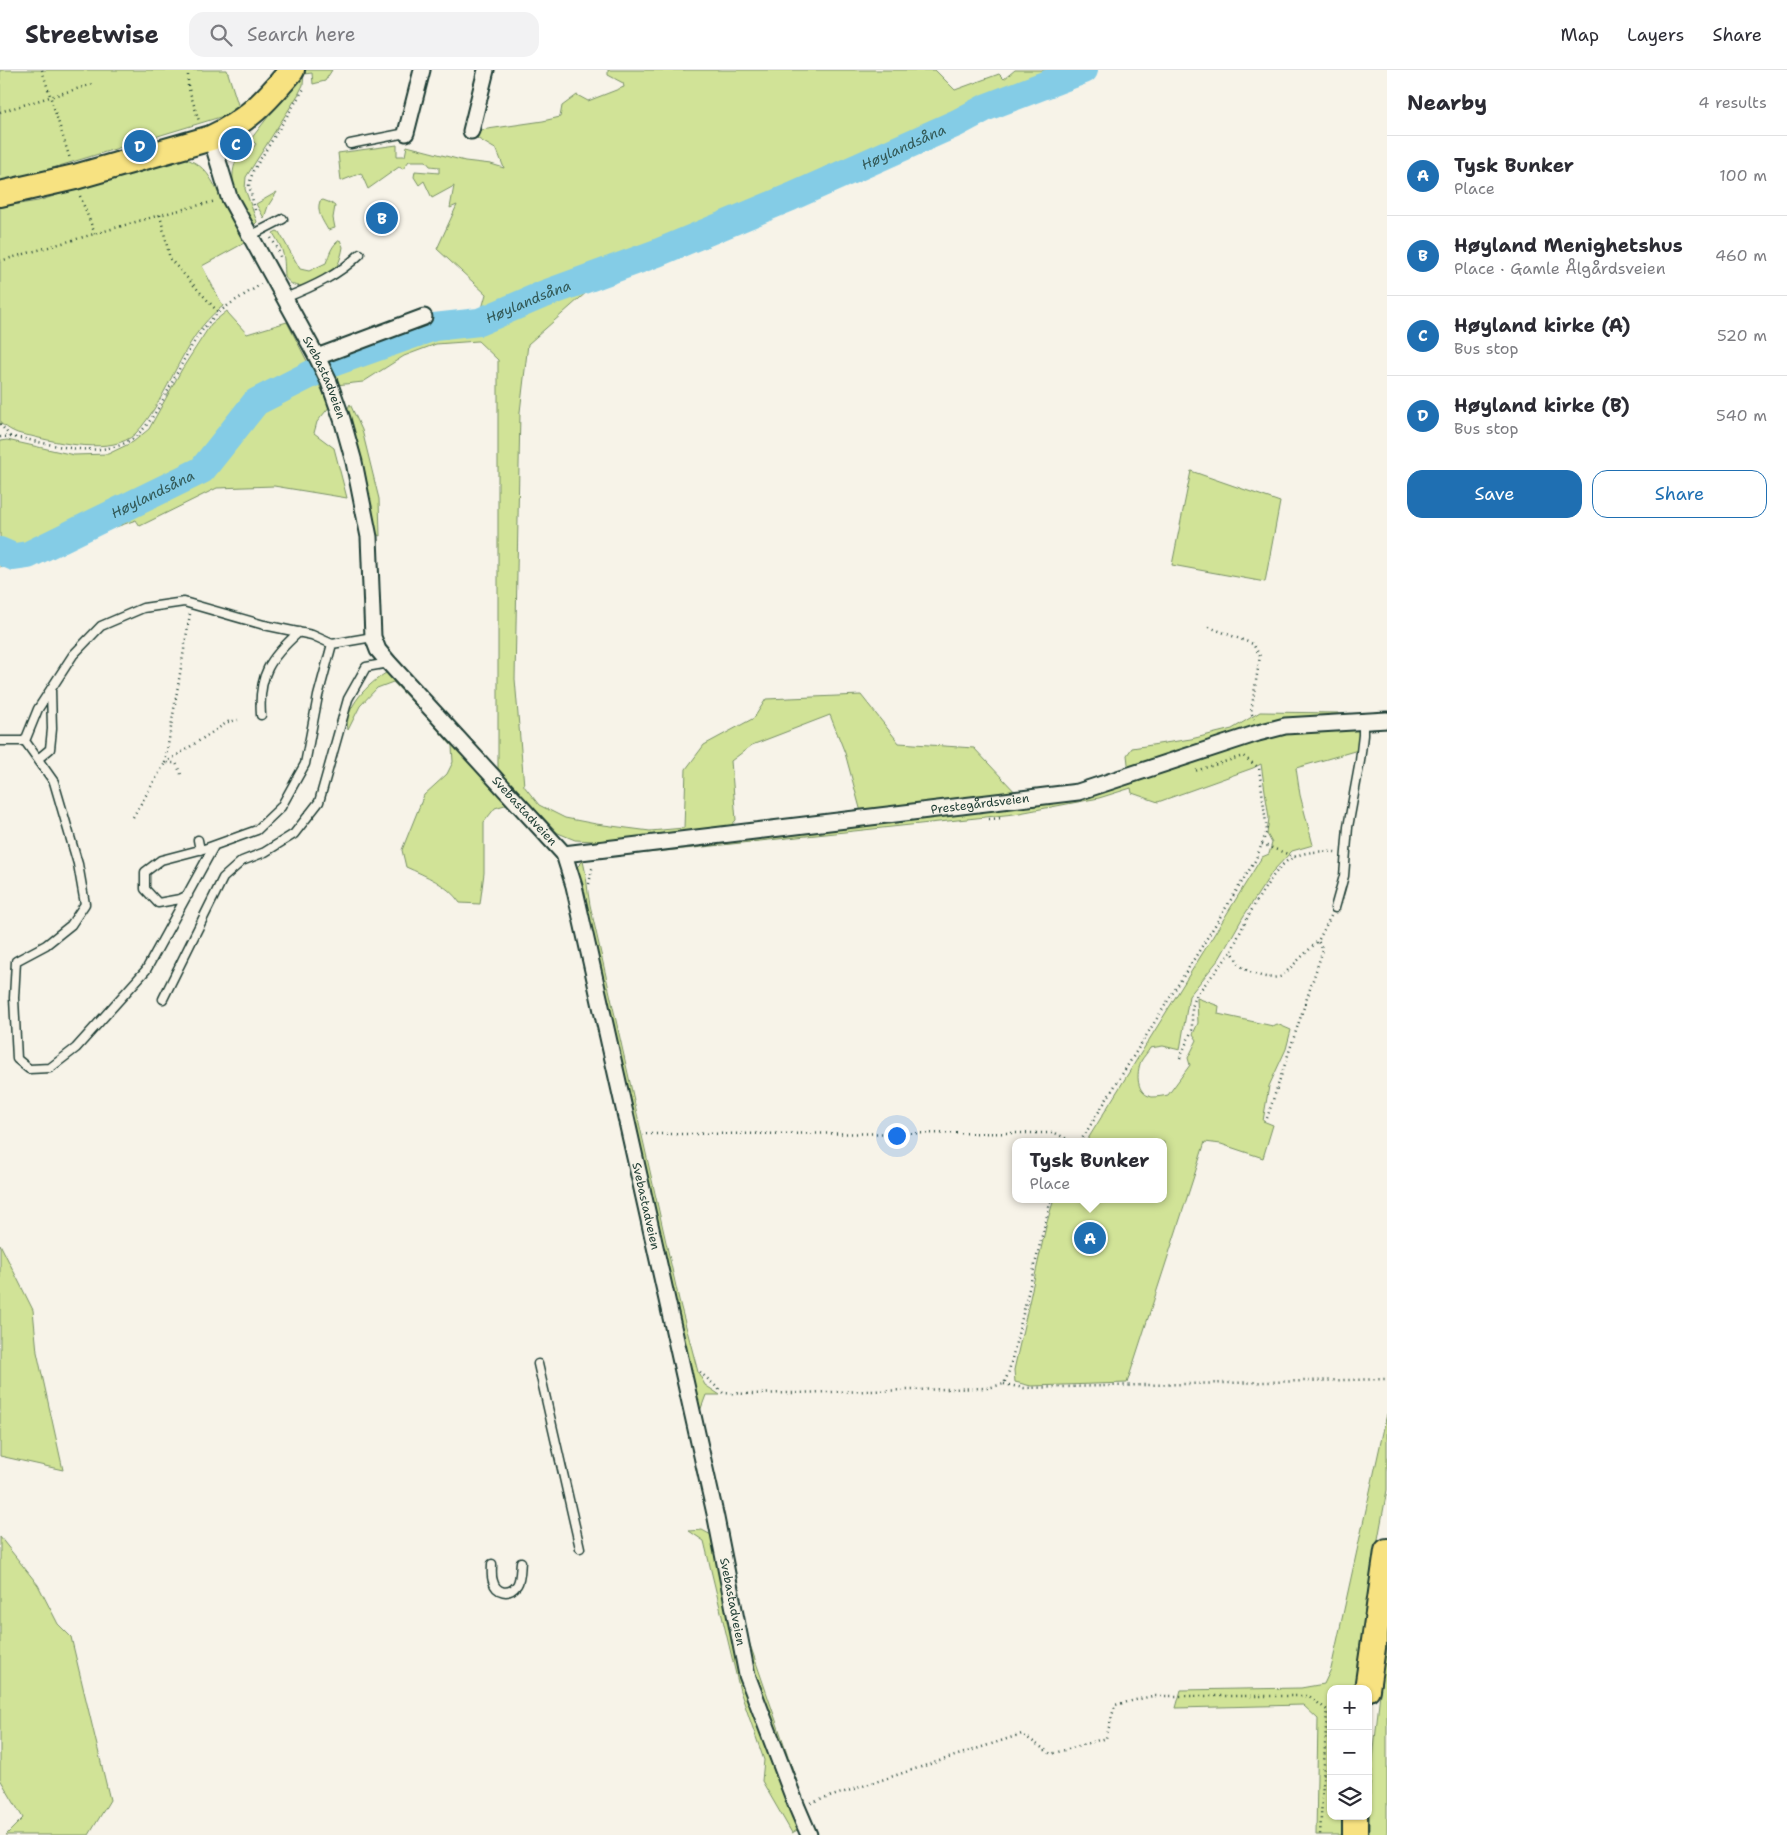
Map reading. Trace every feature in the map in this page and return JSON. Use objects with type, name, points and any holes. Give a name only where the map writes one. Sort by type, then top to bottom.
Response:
[{"type":"main road","points":[[0,194],[75,177],[208,139],[229,130],[246,119],[289,76]]},
{"type":"main road","points":[[1368,1685],[1387,1551]]},
{"type":"main road","points":[[1355,1820],[1355,1835]]},
{"type":"street","points":[[406,133],[422,70]]},
{"type":"street","points":[[471,132],[486,70]]},
{"type":"street","name":"Svebastadveien","points":[[208,139],[229,197],[318,359],[329,382],[342,419],[354,462],[369,537],[373,637],[378,650],[564,854],[574,886],[716,1518],[747,1674],[797,1807],[810,1835]]},
{"type":"street","points":[[318,359],[424,317]]},
{"type":"street","name":"Prestegårdsveien","points":[[564,854],[1078,792],[1258,733],[1285,726],[1387,720]]},
{"type":"lane","points":[[350,144],[406,133]]},
{"type":"lane","points":[[250,236],[283,219]]},
{"type":"lane","points":[[285,298],[316,286],[349,265],[360,254]]},
{"type":"lane","points":[[25,741],[38,709],[73,655],[101,626],[143,608],[184,602],[264,625],[312,635],[332,644],[373,637]]},
{"type":"lane","points":[[261,715],[260,702],[265,672],[280,649],[299,632]]},
{"type":"lane","points":[[188,894],[180,899],[158,903],[145,889],[145,872],[161,860],[214,846],[257,830],[281,807],[305,764],[318,696],[332,644]]},
{"type":"lane","points":[[163,999],[223,878],[242,861],[265,852],[294,834],[319,802],[348,699],[366,667],[389,663]]},
{"type":"lane","points":[[38,759],[50,749],[52,729],[51,688]]},
{"type":"lane","points":[[1335,908],[1342,886],[1348,827],[1363,735],[1363,721]]},
{"type":"lane","points":[[0,741],[25,741]]},
{"type":"lane","points":[[25,741],[54,782],[78,864],[85,904],[71,925],[46,945],[16,960],[14,998],[17,1059],[29,1069],[50,1068],[76,1048],[146,970],[214,846]]},
{"type":"lane","points":[[198,840],[200,850]]},
{"type":"lane","points":[[538,1364],[580,1548]]},
{"type":"lane","points":[[492,1564],[492,1579],[495,1587],[500,1592],[506,1592],[512,1590],[517,1585],[520,1579],[521,1562]]},
{"type":"path","points":[[42,70],[78,192],[95,234]]},
{"type":"path","points":[[188,70],[188,86],[208,139]]},
{"type":"path","points":[[281,262],[278,249],[255,212],[251,198],[250,178],[261,157],[289,76]]},
{"type":"path","points":[[0,112],[93,84]]},
{"type":"path","points":[[0,261],[229,197]]},
{"type":"path","points":[[160,215],[170,259],[219,313]]},
{"type":"path","points":[[0,437],[10,436],[76,449],[113,448],[125,443],[144,428],[191,347],[209,322],[219,313],[265,282]]},
{"type":"path","points":[[0,424],[10,436]]},
{"type":"path","points":[[133,816],[166,763],[191,604]]},
{"type":"path","points":[[1209,627],[1253,644],[1260,656],[1251,712],[1258,733]]},
{"type":"path","points":[[166,763],[228,722],[238,720]]},
{"type":"path","points":[[1082,1138],[1255,861],[1267,831],[1259,768],[1243,756],[1188,773]]},
{"type":"path","points":[[166,763],[176,763],[181,774]]},
{"type":"path","points":[[986,820],[1005,818]]},
{"type":"path","points":[[1262,844],[1294,857]]},
{"type":"path","points":[[1180,1058],[1192,1030],[1192,1007],[1197,994],[1232,951],[1238,933],[1270,879],[1288,859],[1303,853],[1326,851],[1346,853]]},
{"type":"path","points":[[589,884],[592,869],[596,864]]},
{"type":"path","points":[[1232,951],[1240,965],[1252,973],[1276,979],[1282,976],[1318,941],[1335,908]]},
{"type":"path","points":[[1267,1118],[1323,950],[1318,941]]},
{"type":"path","points":[[648,1143],[646,1134],[1054,1133],[1065,1138]]},
{"type":"path","points":[[1004,1384],[1009,1371],[1050,1203]]},
{"type":"path","points":[[698,1364],[701,1374],[722,1392],[751,1394],[988,1388],[1004,1384],[1024,1388],[1387,1379]]},
{"type":"path","points":[[797,1807],[1022,1734],[1051,1754],[1106,1738],[1115,1705],[1152,1696],[1308,1696],[1327,1710],[1320,1835]]},
{"type":"green space","points":[[0,70],[227,70],[240,111],[0,184]]},
{"type":"green space","points":[[304,70],[332,70],[325,81],[313,84],[312,73],[304,74],[303,85],[298,95],[246,177],[245,189],[257,222],[254,225],[251,224],[238,200],[233,184],[234,167],[237,158],[244,161],[256,144],[251,139]]},
{"type":"green space","points":[[608,70],[935,70],[955,90],[999,74],[1004,79],[1015,70],[1089,70],[973,123],[588,291],[528,344],[520,412],[515,679],[524,786],[539,805],[565,818],[650,831],[684,828],[686,769],[704,745],[754,718],[766,699],[861,695],[899,743],[974,748],[1017,794],[861,812],[845,753],[830,715],[752,745],[731,761],[736,820],[729,828],[613,842],[575,840],[558,833],[498,768],[498,360],[478,341],[436,344],[404,356],[363,382],[336,385],[328,368],[386,338],[421,325],[480,316],[486,294],[437,249],[457,205],[450,208],[454,186],[432,198],[424,181],[419,185],[414,177],[415,171],[439,173],[439,167],[430,166],[426,161],[409,161],[403,169],[399,167],[368,189],[361,173],[341,181],[338,153],[397,145],[397,156],[405,156],[407,146],[465,161],[491,164],[504,168],[497,150],[475,137],[481,130],[560,117],[562,106],[577,95],[588,101],[624,87],[623,83],[608,75]]},
{"type":"green space","points":[[184,158],[199,166],[209,176],[246,242],[202,266],[223,306],[208,319],[196,335],[147,420],[135,434],[125,440],[100,446],[85,446],[42,439],[17,433],[0,424],[0,207],[38,201],[171,159]]},
{"type":"green space","points":[[277,192],[268,206],[264,218],[256,204]]},
{"type":"green space","points":[[323,200],[335,206],[333,218],[335,228],[328,230],[321,216],[319,205],[320,201]]},
{"type":"green space","points":[[277,231],[300,269],[309,271],[326,263],[333,247],[340,240],[343,247],[337,266],[314,283],[303,286],[292,284],[285,277],[283,254],[273,233]]},
{"type":"green space","points":[[227,311],[247,334],[287,322],[330,406],[317,422],[314,433],[334,448],[347,498],[274,486],[217,488],[140,526],[136,520],[0,567],[0,441],[7,440],[74,455],[108,454],[133,442],[149,429],[182,369],[211,324]]},
{"type":"green space","points":[[350,404],[362,430],[379,499],[380,536],[376,534],[365,473],[347,410]]},
{"type":"green space","points":[[1191,471],[1280,502],[1265,582],[1172,565]]},
{"type":"green space","points":[[386,673],[395,678],[508,804],[495,808],[484,822],[484,873],[480,904],[460,903],[455,896],[442,886],[406,867],[402,850],[424,795],[447,774],[453,762],[452,746],[393,682],[377,688],[360,706],[348,730],[349,713],[353,705],[372,683]]},
{"type":"green space","points":[[1260,712],[1338,713],[1343,728],[1360,728],[1358,750],[1296,768],[1300,795],[1313,845],[1292,851],[1273,871],[1243,917],[1219,959],[1189,996],[1180,1050],[1163,1046],[1150,1048],[1141,1061],[1138,1072],[1140,1088],[1143,1092],[1152,1097],[1168,1095],[1190,1065],[1188,1058],[1197,1040],[1193,1034],[1198,1023],[1197,998],[1219,1006],[1218,1014],[1273,1026],[1277,1024],[1291,1030],[1286,1049],[1269,1086],[1263,1121],[1273,1125],[1263,1158],[1221,1144],[1205,1142],[1127,1383],[1031,1386],[1015,1382],[1014,1370],[1053,1203],[1167,1203],[1167,1138],[1088,1138],[1262,857],[1269,854],[1272,843],[1267,834],[1269,818],[1261,764],[1158,802],[1132,793],[1131,788],[1099,798],[1014,814],[609,857],[593,855],[1130,781],[1127,755],[1132,748],[1191,739],[1232,729]]},
{"type":"green space","points":[[583,861],[590,905],[679,1300],[698,1372],[705,1385],[720,1395],[706,1395],[699,1414],[577,867]]},
{"type":"green space","points":[[0,1244],[33,1310],[37,1352],[63,1470],[0,1456]]},
{"type":"green space","points":[[1387,1414],[1387,1490],[1374,1561],[1357,1685],[1327,1685],[1327,1820],[1344,1820],[1344,1835],[1316,1835],[1318,1719],[1303,1705],[1176,1708],[1181,1690],[1301,1688],[1324,1684],[1331,1669]]},
{"type":"green space","points":[[702,1530],[715,1537],[746,1683],[780,1787],[801,1828],[792,1833],[762,1781],[764,1760],[740,1691],[704,1541],[689,1531]]},
{"type":"green space","points":[[0,1537],[38,1585],[58,1624],[71,1637],[110,1800],[89,1835],[6,1835],[23,1818],[0,1779]]},
{"type":"green space","points":[[1387,1624],[1387,1835],[1369,1835],[1369,1820],[1372,1820],[1372,1770]]},
{"type":"green space","points":[[746,1633],[799,1788],[795,1789],[754,1673]]},
{"type":"waterway","name":"Høylandsåna","points":[[0,551],[14,557],[28,555],[202,470],[256,402],[335,362],[434,327],[479,322],[542,295],[657,253],[791,197],[957,123],[987,107],[1084,70]]},
{"type":"place","name":"Høyland kirke (A)","points":[[236,144]]},
{"type":"place","name":"Høyland kirke (B)","points":[[140,146]]},
{"type":"place","name":"Høyland Menighetshus","points":[[382,218]]},
{"type":"place","name":"Tysk Bunker","points":[[1090,1238]]}]
